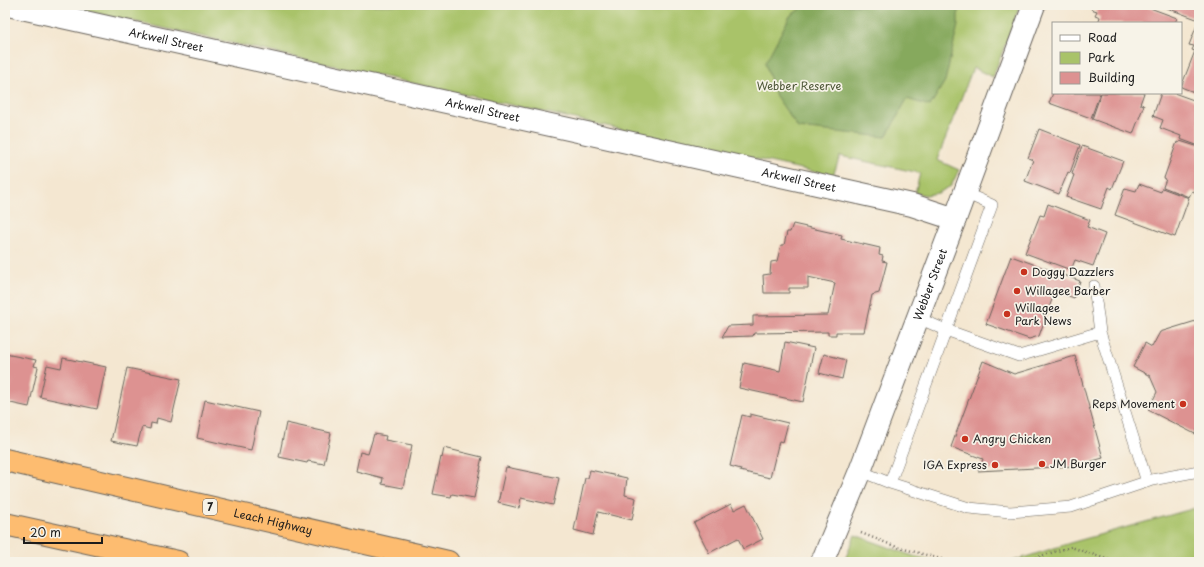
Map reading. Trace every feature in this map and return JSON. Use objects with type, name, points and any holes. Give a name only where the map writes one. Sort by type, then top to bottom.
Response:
[{"type":"highway","name":"Leach Highway","points":[[5,460],[448,562]]},
{"type":"highway","points":[[5,524],[178,562]]},
{"type":"street","name":"Arkwell Street","points":[[8,5],[912,205],[955,219]]},
{"type":"street","name":"Webber Street","points":[[822,562],[860,471],[1034,5]]},
{"type":"lane","points":[[890,483],[992,205],[965,193]]},
{"type":"lane","points":[[1094,286],[1100,332],[1146,482]]},
{"type":"lane","points":[[918,318],[946,330],[1019,356],[1100,332]]},
{"type":"lane","points":[[860,471],[890,483],[969,508],[1010,512],[1071,507],[1146,482],[1199,471]]},
{"type":"path","points":[[837,524],[897,547],[952,562]]},
{"type":"path","points":[[1020,562],[1072,547],[1115,562]]},
{"type":"green space","name":"Webber Reserve","points":[[59,5],[1020,5],[993,77],[973,68],[937,160],[959,170],[951,186],[938,193],[926,195],[915,193],[920,173],[840,156],[833,176]]},
{"type":"green space","points":[[806,5],[958,5],[958,25],[945,81],[930,106],[907,99],[886,137],[798,128],[776,96],[765,63],[790,16]]},
{"type":"green space","points":[[1199,507],[1199,562],[1010,562],[1070,543]]},
{"type":"green space","points":[[855,535],[913,556],[939,562],[844,562]]},
{"type":"building","points":[[1093,5],[1142,5],[1177,18],[1175,22],[1098,22],[1100,17],[1095,15],[1097,11],[1091,9]]},
{"type":"building","points":[[1159,5],[1199,5],[1199,20]]},
{"type":"building","points":[[1197,25],[1199,26],[1199,94],[1182,87],[1195,51],[1192,50],[1194,46],[1189,45]]},
{"type":"building","points":[[1053,94],[1100,94],[1091,118],[1049,103]]},
{"type":"building","points":[[1101,94],[1144,94],[1140,104],[1144,105],[1133,134],[1092,119]]},
{"type":"building","points":[[1161,94],[1177,94],[1199,102],[1199,146],[1180,139],[1181,136],[1160,128],[1163,120],[1153,116]]},
{"type":"building","points":[[1039,129],[1080,145],[1070,173],[1068,172],[1059,194],[1025,181],[1033,160],[1028,158]]},
{"type":"building","points":[[1180,141],[1199,147],[1199,194],[1192,191],[1189,197],[1163,187],[1166,179],[1164,178],[1177,142],[1179,143]]},
{"type":"building","points":[[1082,146],[1123,161],[1112,189],[1109,187],[1101,209],[1066,197]]},
{"type":"building","points":[[1139,184],[1161,192],[1162,188],[1189,198],[1175,237],[1115,215],[1125,188],[1136,191]]},
{"type":"building","points":[[1048,204],[1090,220],[1087,227],[1105,234],[1093,266],[1075,260],[1071,270],[1025,253],[1040,215],[1044,216]]},
{"type":"building","points":[[793,224],[842,235],[841,239],[880,248],[879,255],[883,256],[882,261],[887,262],[879,293],[872,295],[864,332],[836,332],[836,335],[828,335],[828,332],[754,333],[753,336],[722,337],[728,326],[753,325],[753,316],[828,315],[835,283],[808,277],[808,288],[789,288],[789,293],[764,293],[763,275],[770,274],[771,262],[777,261],[781,245],[784,245],[787,232],[790,232]]},
{"type":"building","points":[[1011,256],[1080,281],[1074,298],[1055,291],[1039,336],[1029,339],[986,324]]},
{"type":"building","points":[[1199,320],[1199,426],[1195,434],[1148,410],[1157,392],[1150,376],[1133,367],[1145,343],[1152,347],[1160,332]]},
{"type":"building","points":[[785,342],[814,348],[803,402],[739,388],[744,363],[780,371]]},
{"type":"building","points":[[5,354],[36,360],[34,366],[38,367],[29,407],[6,402],[8,395],[5,394]]},
{"type":"building","points":[[824,354],[846,360],[842,379],[819,373]]},
{"type":"building","points":[[1075,356],[1103,458],[1075,466],[978,471],[983,459],[951,447],[983,361],[1014,374]]},
{"type":"building","points":[[63,358],[106,367],[97,409],[40,397],[47,365],[61,368]]},
{"type":"building","points":[[127,368],[181,379],[171,422],[157,418],[156,424],[151,423],[150,429],[142,427],[137,446],[111,441]]},
{"type":"building","points":[[205,400],[259,412],[251,450],[197,438]]},
{"type":"building","points":[[750,414],[788,423],[783,442],[779,441],[770,478],[740,471],[741,469],[730,466],[742,415],[750,417]]},
{"type":"building","points":[[286,423],[331,433],[324,464],[308,461],[307,463],[279,457]]},
{"type":"building","points":[[374,434],[386,436],[385,440],[412,445],[403,488],[382,484],[383,478],[356,471],[360,452],[368,454]]},
{"type":"building","points":[[444,448],[482,457],[474,498],[452,494],[451,497],[433,494]]},
{"type":"building","points":[[506,467],[559,478],[553,505],[521,498],[519,508],[498,503]]},
{"type":"building","points":[[590,470],[627,478],[625,495],[636,498],[632,520],[598,512],[593,535],[574,530],[585,478],[588,478]]},
{"type":"building","points":[[731,504],[734,510],[746,504],[763,539],[743,549],[738,538],[709,553],[694,523]]},
{"type":"place","name":"Doggy Dazzlers","points":[[1024,272]]},
{"type":"place","name":"Willagee Barber","points":[[1017,291]]},
{"type":"place","name":"Willagee Park News","points":[[1007,314]]},
{"type":"place","name":"Reps Movement","points":[[1183,404]]},
{"type":"place","name":"Angry Chicken","points":[[965,439]]},
{"type":"place","name":"JM Burger","points":[[1042,464]]},
{"type":"place","name":"IGA Express","points":[[995,465]]}]
